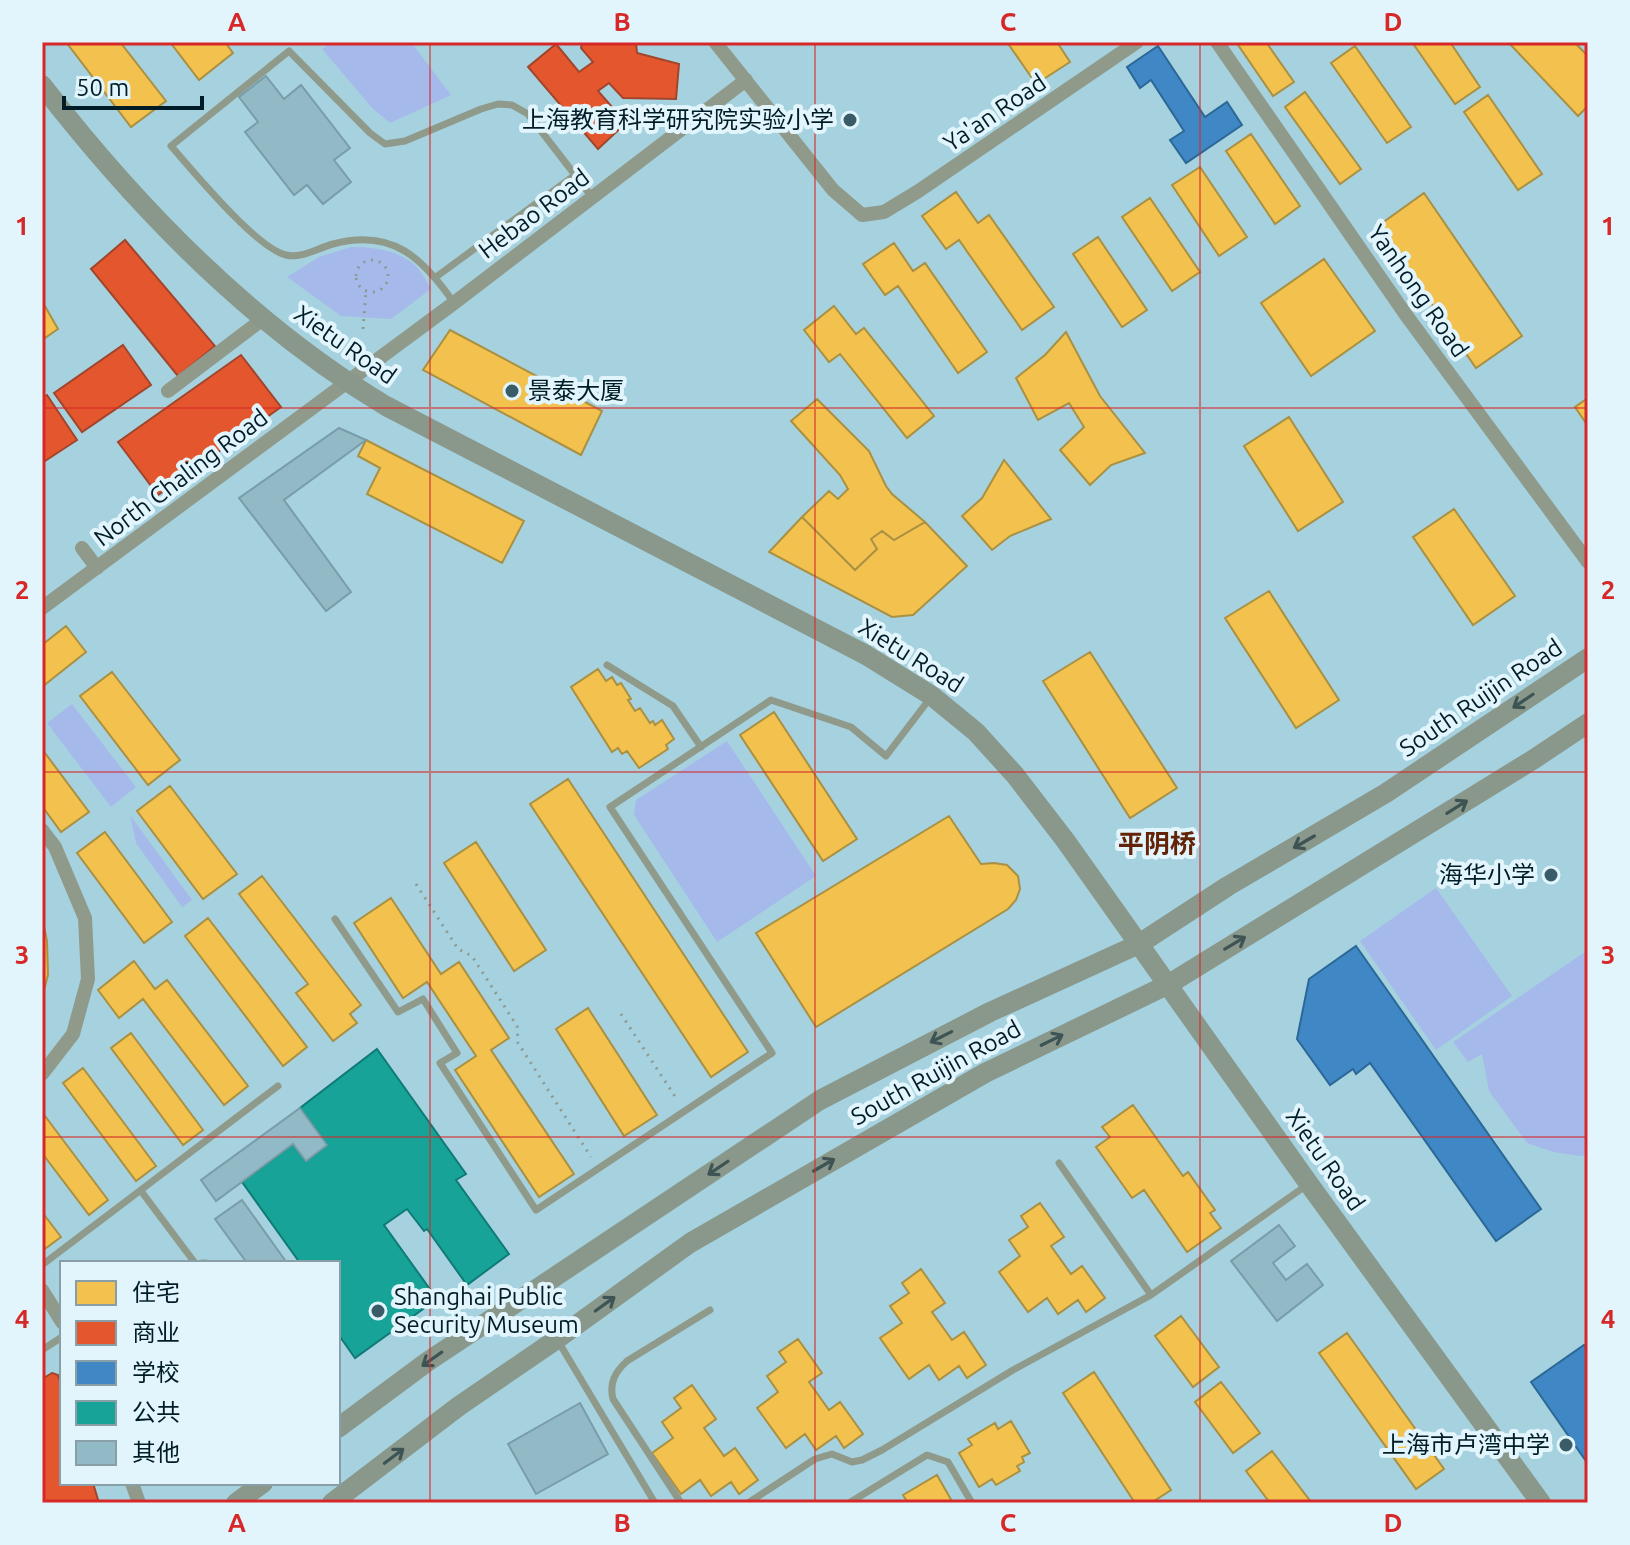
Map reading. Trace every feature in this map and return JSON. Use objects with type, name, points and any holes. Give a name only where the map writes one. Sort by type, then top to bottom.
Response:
[{"type":"main road","name":"Xietu Road","points":[[42,85],[132,192],[198,261],[263,319],[347,383],[866,655],[932,696],[976,732],[1015,775],[1065,840],[1309,1184],[1541,1503]]},
{"type":"main road","name":"South Ruijin Road","points":[[340,1427],[427,1362],[820,1100],[990,1012],[1139,944],[1228,886],[1386,793],[1588,658]]},
{"type":"main road","name":"South Ruijin Road","points":[[332,1503],[459,1406],[690,1243],[985,1073],[1169,984],[1588,723]]},
{"type":"main road","points":[[236,1503],[260,1485]]},
{"type":"street","points":[[715,42],[746,80]]},
{"type":"street","name":"Ya'an Road","points":[[746,80],[833,190],[862,215],[884,212],[917,192],[1137,42]]},
{"type":"street","name":"Yanhong Road","points":[[1217,42],[1406,315],[1588,562]]},
{"type":"street","name":"Hebao Road","points":[[347,383],[746,80]]},
{"type":"street","points":[[168,391],[263,319]]},
{"type":"street","name":"North Chaling Road","points":[[42,608],[347,383]]},
{"type":"street","points":[[82,548],[97,568]]},
{"type":"street","points":[[42,830],[55,847],[85,918],[88,979],[73,1034],[42,1074]]},
{"type":"street","points":[[42,1290],[60,1319]]},
{"type":"lane","points":[[454,303],[436,277],[417,259],[399,247],[378,240],[335,243],[298,255],[287,256],[278,252],[237,218],[171,146],[289,51],[370,133],[385,144],[405,141],[481,109],[498,104],[512,105],[528,114],[592,197]]},
{"type":"lane","points":[[436,277],[575,175]]},
{"type":"lane","points":[[607,665],[673,706],[701,747]]},
{"type":"lane","points":[[335,919],[398,1012],[423,999],[457,1053],[440,1063],[536,1210],[772,1053],[610,807],[771,700],[851,727],[886,756],[932,696]]},
{"type":"lane","points":[[42,1265],[278,1086]]},
{"type":"lane","points":[[1059,1163],[1151,1295]]},
{"type":"lane","points":[[748,1503],[815,1459],[832,1454],[852,1462],[862,1460],[1013,1370],[1151,1295],[1309,1184]]},
{"type":"lane","points":[[141,1191],[194,1261]]},
{"type":"lane","points":[[681,1503],[613,1399],[611,1390],[613,1378],[627,1361],[710,1310]]},
{"type":"lane","points":[[42,1350],[60,1338]]},
{"type":"lane","points":[[557,1339],[655,1503]]},
{"type":"lane","points":[[849,1503],[927,1455],[948,1462],[972,1503]]},
{"type":"path","points":[[378,262],[386,270],[385,285],[376,292],[366,291],[356,281],[357,271],[363,263],[378,262]]},
{"type":"path","points":[[363,329],[366,291]]},
{"type":"path","points":[[416,884],[458,949],[472,956],[517,1026],[518,1043],[599,1168]]},
{"type":"path","points":[[621,1014],[684,1111]]},
{"type":"shaded area","points":[[332,42],[411,42],[451,95],[390,123],[373,109],[322,49]]},
{"type":"shaded area","points":[[351,247],[395,253],[417,267],[431,289],[391,319],[341,316],[287,277],[319,257]]},
{"type":"shaded area","points":[[72,704],[136,787],[111,807],[47,723]]},
{"type":"shaded area","points":[[727,741],[816,876],[717,942],[634,815],[636,800]]},
{"type":"shaded area","points":[[130,815],[192,900],[182,907],[136,843]]},
{"type":"shaded area","points":[[1436,888],[1512,996],[1436,1050],[1360,941]]},
{"type":"shaded area","points":[[1588,950],[1588,1155],[1580,1156],[1553,1152],[1527,1143],[1489,1091],[1482,1054],[1468,1062],[1453,1042]]},
{"type":"building: 住宅","points":[[66,42],[120,42],[166,101],[131,127]]},
{"type":"building: 住宅","points":[[170,42],[225,42],[233,53],[199,80]]},
{"type":"building: 住宅","points":[[1007,42],[1057,42],[1070,62],[1036,84]]},
{"type":"building: 住宅","points":[[1236,42],[1266,42],[1294,82],[1273,96]]},
{"type":"building: 住宅","points":[[1412,42],[1450,42],[1480,87],[1455,104]]},
{"type":"building: 住宅","points":[[1508,42],[1574,42],[1588,56],[1588,106],[1578,116]]},
{"type":"building: 住宅","points":[[1355,46],[1411,127],[1387,143],[1331,63]]},
{"type":"building: 住宅","points":[[1305,92],[1361,169],[1340,184],[1285,107]]},
{"type":"building: 住宅","points":[[1488,95],[1542,174],[1518,190],[1464,112]]},
{"type":"building: 住宅","points":[[1251,134],[1300,206],[1275,224],[1226,151]]},
{"type":"building: 住宅","points":[[1200,167],[1247,237],[1219,256],[1172,185]]},
{"type":"building: 住宅","points":[[956,192],[978,223],[989,215],[1054,307],[1022,330],[959,240],[946,249],[922,216]]},
{"type":"building: 住宅","points":[[1424,193],[1522,336],[1476,368],[1378,226]]},
{"type":"building: 住宅","points":[[1150,198],[1200,272],[1172,291],[1122,217]]},
{"type":"building: 住宅","points":[[1098,237],[1147,310],[1122,327],[1073,254]]},
{"type":"building: 住宅","points":[[894,243],[913,271],[925,263],[987,352],[958,373],[898,286],[885,295],[863,264]]},
{"type":"building: 住宅","points":[[1324,259],[1375,331],[1311,376],[1261,303]]},
{"type":"building: 住宅","points":[[42,301],[58,329],[42,340]]},
{"type":"building: 住宅","points":[[834,306],[856,334],[864,328],[934,416],[907,438],[840,354],[829,362],[804,330]]},
{"type":"building: 住宅","name":"景泰大厦","points":[[450,330],[602,411],[581,455],[423,370]]},
{"type":"building: 住宅","points":[[1066,332],[1100,396],[1145,453],[1111,465],[1090,485],[1060,450],[1084,427],[1069,403],[1038,420],[1016,378],[1045,355]]},
{"type":"building: 住宅","points":[[1588,398],[1588,426],[1575,407]]},
{"type":"building: 住宅","points":[[817,399],[869,451],[892,494],[925,522],[894,540],[882,531],[871,539],[877,549],[855,570],[802,517],[829,491],[838,499],[848,489],[840,475],[791,421]]},
{"type":"building: 住宅","points":[[1289,417],[1343,502],[1298,531],[1244,446]]},
{"type":"building: 住宅","points":[[366,440],[524,521],[502,563],[367,494],[380,468],[358,456]]},
{"type":"building: 住宅","points":[[1004,460],[1051,519],[1010,536],[992,550],[962,516],[982,498]]},
{"type":"building: 住宅","points":[[1454,509],[1515,596],[1473,625],[1413,537]]},
{"type":"building: 住宅","points":[[802,517],[855,570],[877,549],[871,539],[882,531],[894,540],[925,522],[967,566],[913,615],[892,617],[769,552]]},
{"type":"building: 住宅","points":[[1269,591],[1339,700],[1296,728],[1225,618]]},
{"type":"building: 住宅","points":[[66,626],[86,652],[42,687],[42,645]]},
{"type":"building: 住宅","points":[[1090,652],[1177,788],[1130,818],[1043,681]]},
{"type":"building: 住宅","points":[[598,669],[606,681],[612,677],[617,685],[621,683],[635,711],[640,708],[650,723],[653,721],[655,725],[662,720],[674,739],[666,745],[668,749],[639,768],[627,751],[622,754],[618,748],[612,752],[571,687]]},
{"type":"building: 住宅","points":[[112,672],[180,760],[148,785],[80,696]]},
{"type":"building: 住宅","points":[[774,712],[857,839],[823,861],[740,735]]},
{"type":"building: 住宅","points":[[42,749],[89,812],[61,832],[42,806]]},
{"type":"building: 住宅","points":[[568,779],[748,1052],[711,1077],[530,804]]},
{"type":"building: 住宅","points":[[170,786],[237,874],[203,899],[137,811]]},
{"type":"building: 住宅","points":[[949,816],[981,864],[1007,865],[1018,876],[1020,889],[1016,900],[1008,909],[816,1027],[756,933]]},
{"type":"building: 住宅","points":[[105,832],[172,922],[144,943],[77,853]]},
{"type":"building: 住宅","points":[[476,842],[546,950],[514,971],[444,863]]},
{"type":"building: 住宅","points":[[262,876],[361,1005],[350,1014],[357,1023],[333,1041],[296,993],[308,984],[239,894]]},
{"type":"building: 住宅","points":[[391,898],[441,974],[459,962],[509,1038],[491,1050],[574,1174],[539,1197],[455,1070],[476,1056],[427,982],[403,998],[354,923]]},
{"type":"building: 住宅","points":[[42,917],[47,941],[48,975],[42,998]]},
{"type":"building: 住宅","points":[[208,918],[307,1047],[283,1066],[185,936]]},
{"type":"building: 住宅","points":[[134,961],[155,989],[167,980],[248,1086],[224,1105],[143,999],[119,1018],[98,990]]},
{"type":"building: 住宅","points":[[588,1008],[657,1115],[624,1136],[556,1029]]},
{"type":"building: 住宅","points":[[131,1033],[203,1130],[183,1145],[111,1048]]},
{"type":"building: 住宅","points":[[83,1068],[156,1166],[136,1181],[63,1083]]},
{"type":"building: 住宅","points":[[1133,1105],[1183,1176],[1188,1172],[1215,1210],[1210,1213],[1221,1228],[1187,1252],[1144,1190],[1132,1198],[1096,1147],[1110,1137],[1102,1127]]},
{"type":"building: 住宅","points":[[42,1112],[108,1200],[89,1215],[42,1153]]},
{"type":"building: 住宅","points":[[1040,1203],[1064,1237],[1051,1246],[1071,1274],[1082,1266],[1105,1298],[1086,1312],[1078,1300],[1058,1314],[1047,1298],[1028,1312],[999,1272],[1020,1256],[1009,1240],[1028,1227],[1021,1216]]},
{"type":"building: 住宅","points":[[42,1212],[61,1237],[42,1251]]},
{"type":"building: 住宅","points":[[921,1269],[945,1303],[932,1312],[952,1340],[964,1332],[986,1365],[967,1378],[959,1366],[939,1380],[929,1365],[909,1379],[880,1338],[902,1323],[890,1306],[909,1293],[902,1283]]},
{"type":"building: 住宅","points":[[1181,1316],[1219,1367],[1193,1387],[1155,1336]]},
{"type":"building: 住宅","points":[[1347,1333],[1444,1469],[1416,1489],[1319,1353]]},
{"type":"building: 住宅","points":[[798,1339],[822,1373],[809,1382],[829,1410],[840,1402],[863,1434],[844,1448],[836,1436],[816,1450],[805,1434],[786,1448],[757,1408],[778,1392],[767,1376],[786,1362],[779,1352]]},
{"type":"building: 住宅","points":[[1094,1372],[1171,1490],[1151,1503],[1135,1503],[1063,1393]]},
{"type":"building: 住宅","points":[[1221,1382],[1260,1433],[1233,1453],[1195,1402]]},
{"type":"building: 住宅","points":[[692,1385],[716,1419],[704,1428],[724,1456],[735,1448],[758,1480],[739,1494],[731,1482],[711,1496],[700,1480],[681,1494],[652,1453],[673,1438],[662,1422],[681,1408],[674,1398]]},
{"type":"building: 住宅","points":[[1011,1421],[1030,1453],[1022,1457],[1024,1462],[1017,1466],[1020,1471],[996,1485],[992,1479],[979,1487],[959,1453],[972,1445],[968,1439],[995,1423],[998,1429]]},
{"type":"building: 住宅","points":[[1272,1451],[1311,1502],[1270,1503],[1246,1471]]},
{"type":"building: 住宅","points":[[937,1475],[953,1503],[908,1503],[903,1495]]},
{"type":"building: 商业","points":[[582,42],[636,42],[637,53],[679,64],[676,99],[623,98],[609,83],[598,91],[626,123],[598,149],[528,67],[556,44],[579,72],[593,62],[581,48]]},
{"type":"building: 商业","points":[[125,240],[215,346],[178,376],[91,269]]},
{"type":"building: 商业","points":[[123,345],[151,385],[82,432],[54,393]]},
{"type":"building: 商业","points":[[241,355],[281,407],[158,495],[118,442]]},
{"type":"building: 商业","points":[[47,395],[77,440],[42,463],[42,398]]},
{"type":"building: 商业","points":[[52,1373],[58,1375],[60,1382],[60,1485],[94,1485],[99,1503],[42,1503],[42,1379]]},
{"type":"building: 学校","points":[[1158,46],[1205,117],[1227,102],[1242,125],[1186,163],[1170,140],[1184,131],[1151,80],[1140,88],[1127,67]]},
{"type":"building: 学校","points":[[1356,946],[1541,1209],[1496,1241],[1370,1063],[1356,1074],[1353,1069],[1330,1085],[1297,1039],[1309,979]]},
{"type":"building: 学校","points":[[1584,1345],[1588,1351],[1588,1464],[1531,1382]]},
{"type":"building: 公共","points":[[377,1049],[466,1174],[456,1180],[509,1254],[467,1285],[427,1229],[424,1231],[407,1209],[384,1225],[437,1299],[355,1358],[340,1337],[340,1261],[299,1261],[242,1182],[293,1144],[306,1161],[327,1145],[300,1108]]},
{"type":"building: 其他","points":[[266,76],[284,99],[301,85],[350,148],[334,160],[351,182],[323,204],[307,185],[294,195],[245,132],[258,122],[239,97]]},
{"type":"building: 其他","points":[[339,428],[366,440],[284,500],[351,592],[326,611],[239,498]]},
{"type":"building: 其他","points":[[300,1108],[327,1145],[306,1161],[293,1144],[216,1201],[201,1180]]},
{"type":"building: 其他","points":[[242,1200],[286,1261],[246,1261],[215,1219]]},
{"type":"building: 其他","points":[[1279,1225],[1295,1246],[1273,1263],[1286,1280],[1307,1264],[1323,1285],[1277,1321],[1231,1261]]},
{"type":"building: 其他","points":[[580,1403],[608,1454],[536,1494],[508,1444]]},
{"type":"place","name":"上海教育科学研究院实验小学","points":[[850,120]]},
{"type":"place","name":"景泰大厦","points":[[512,391]]},
{"type":"place","name":"海华小学","points":[[1551,875]]},
{"type":"place","name":"Shanghai Public Security Museum","points":[[378,1311]]},
{"type":"place","name":"上海市卢湾中学","points":[[1566,1445]]},
{"type":"district","name":"平阴桥","points":[[1157,844]]}]
